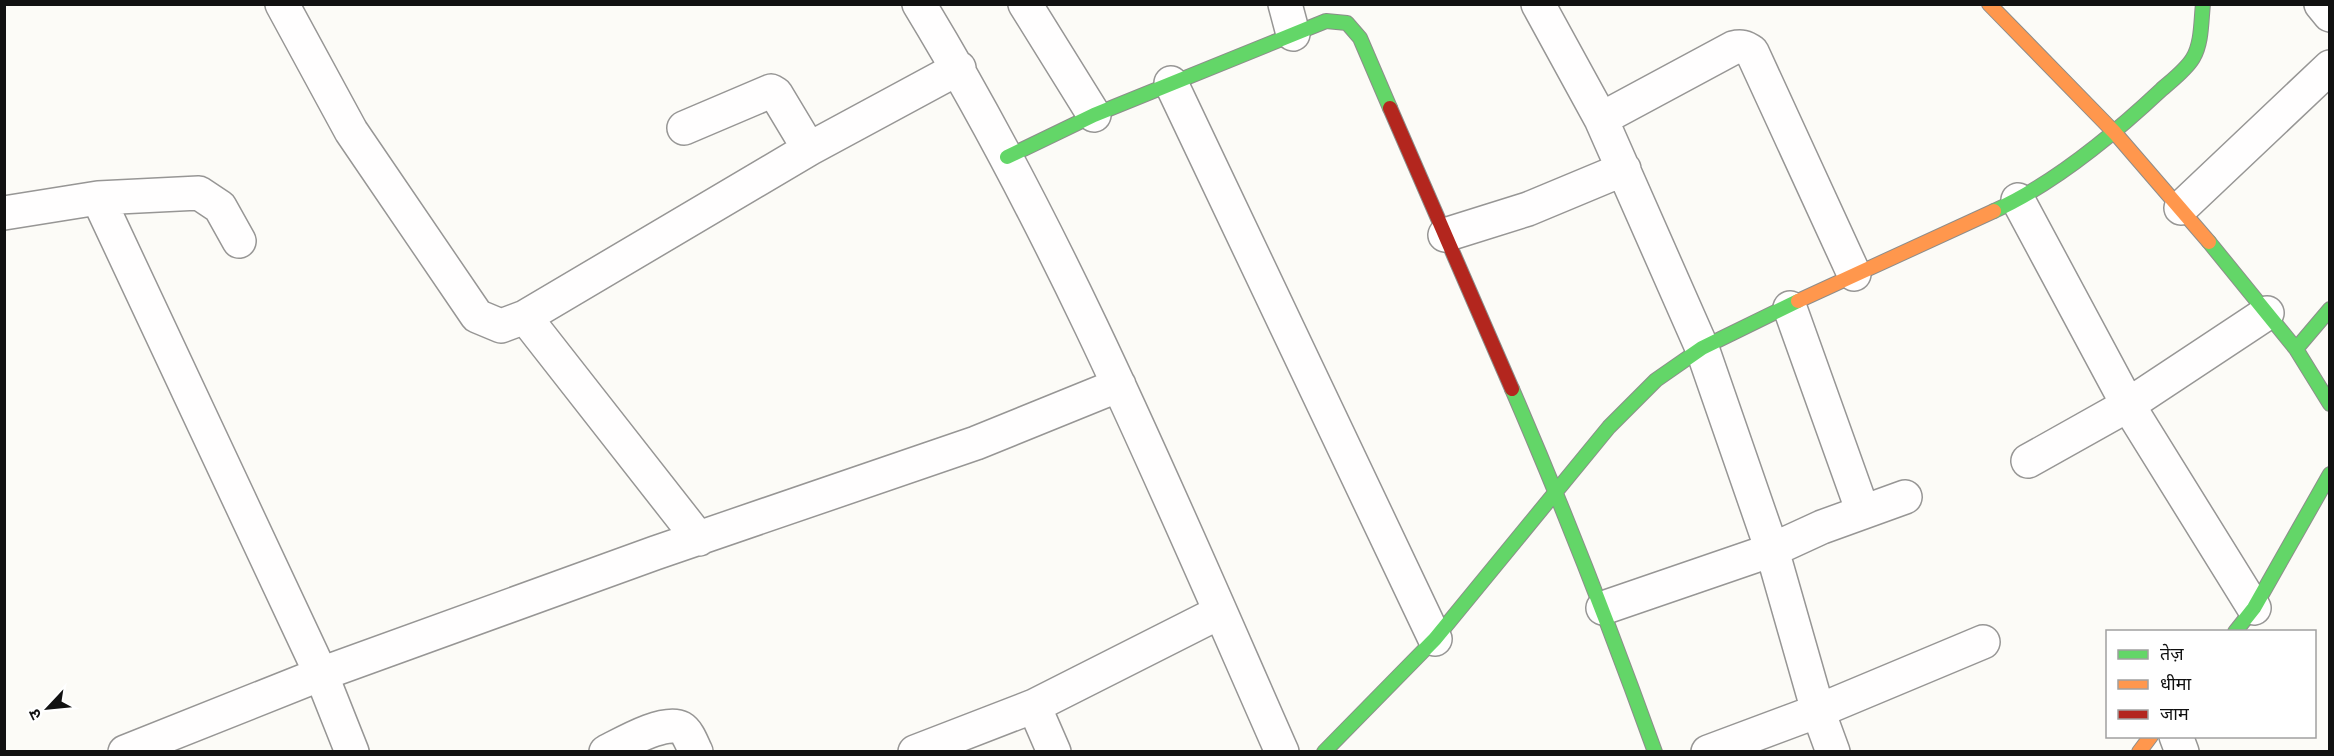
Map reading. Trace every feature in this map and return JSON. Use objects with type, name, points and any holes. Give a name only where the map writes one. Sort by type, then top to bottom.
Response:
[{"type":"street","points":[[282,4],[351,131],[477,316],[501,326],[525,317],[809,149],[958,68]]},
{"type":"street","points":[[1025,4],[1094,115]]},
{"type":"street","points":[[1538,4],[1601,119],[1702,348],[1772,550],[1818,711],[1833,752]]},
{"type":"street","points":[[1989,4],[2115,133],[2181,208],[2296,349],[2330,404]]},
{"type":"street","points":[[1324,752],[1435,639],[1609,427],[1656,380],[1702,348],[1790,308],[1854,274],[2018,200],[2115,133],[2174,79],[2193,58],[2200,36],[2203,4]]},
{"type":"street","points":[[2320,4],[2330,15]]},
{"type":"street","points":[[922,5],[1007,157],[1119,385],[1282,752]]},
{"type":"street","points":[[1007,157],[1094,115],[1171,83],[1289,19],[1347,23],[1360,38],[1557,492],[1603,608],[1655,752]]},
{"type":"street","points":[[1601,119],[1733,48],[1740,46],[1747,48],[1752,52],[1854,274]]},
{"type":"street","points":[[2181,208],[2330,67]]},
{"type":"street","points":[[1171,83],[1435,639]]},
{"type":"street","points":[[684,128],[771,91],[776,94],[809,149]]},
{"type":"street","points":[[1445,235],[1528,208],[1624,169]]},
{"type":"street","points":[[4,213],[98,198],[199,193],[220,207],[239,241]]},
{"type":"street","points":[[98,198],[321,674],[352,752]]},
{"type":"street","points":[[2018,200],[2244,620]]},
{"type":"street","points":[[1790,308],[1863,512]]},
{"type":"street","points":[[2296,349],[2330,309]]},
{"type":"street","points":[[2028,461],[2128,405],[2267,313]]},
{"type":"street","points":[[525,317],[699,539]]},
{"type":"street","points":[[125,752],[321,674],[976,443],[1119,385]]},
{"type":"street","points":[[2244,620],[2330,474]]},
{"type":"street","points":[[1603,608],[1772,550],[1822,527],[1905,497]]},
{"type":"street","points":[[915,752],[1034,706],[1220,612]]},
{"type":"street","points":[[1708,752],[1818,711],[1983,642]]},
{"type":"street","points":[[1034,706],[1054,752]]},
{"type":"street","points":[[606,752],[673,724],[683,729],[696,752]]},
{"type":"street","points":[[2139,752],[2150,738]]},
{"type":"traffic: fast","points":[[1994,211],[2061,173],[2123,124],[2182,71],[2193,58],[2198,46],[2203,4]]},
{"type":"traffic: fast","points":[[1007,157],[1094,115],[1326,21],[1347,23],[1360,38],[1390,108]]},
{"type":"traffic: fast","points":[[2209,242],[2296,349],[2330,404]]},
{"type":"traffic: fast","points":[[1324,752],[1435,639],[1609,427],[1656,380],[1702,348],[1798,301]]},
{"type":"traffic: fast","points":[[2296,349],[2330,309]]},
{"type":"traffic: fast","points":[[1512,389],[1586,570],[1655,752]]},
{"type":"traffic: fast","points":[[2237,630],[2254,608],[2330,474]]},
{"type":"traffic: slow","points":[[1989,4],[2115,133],[2209,242]]},
{"type":"traffic: slow","points":[[1798,301],[1994,211]]},
{"type":"traffic: slow","points":[[2139,752],[2150,738]]},
{"type":"traffic: jam","points":[[1390,108],[1512,389]]}]
